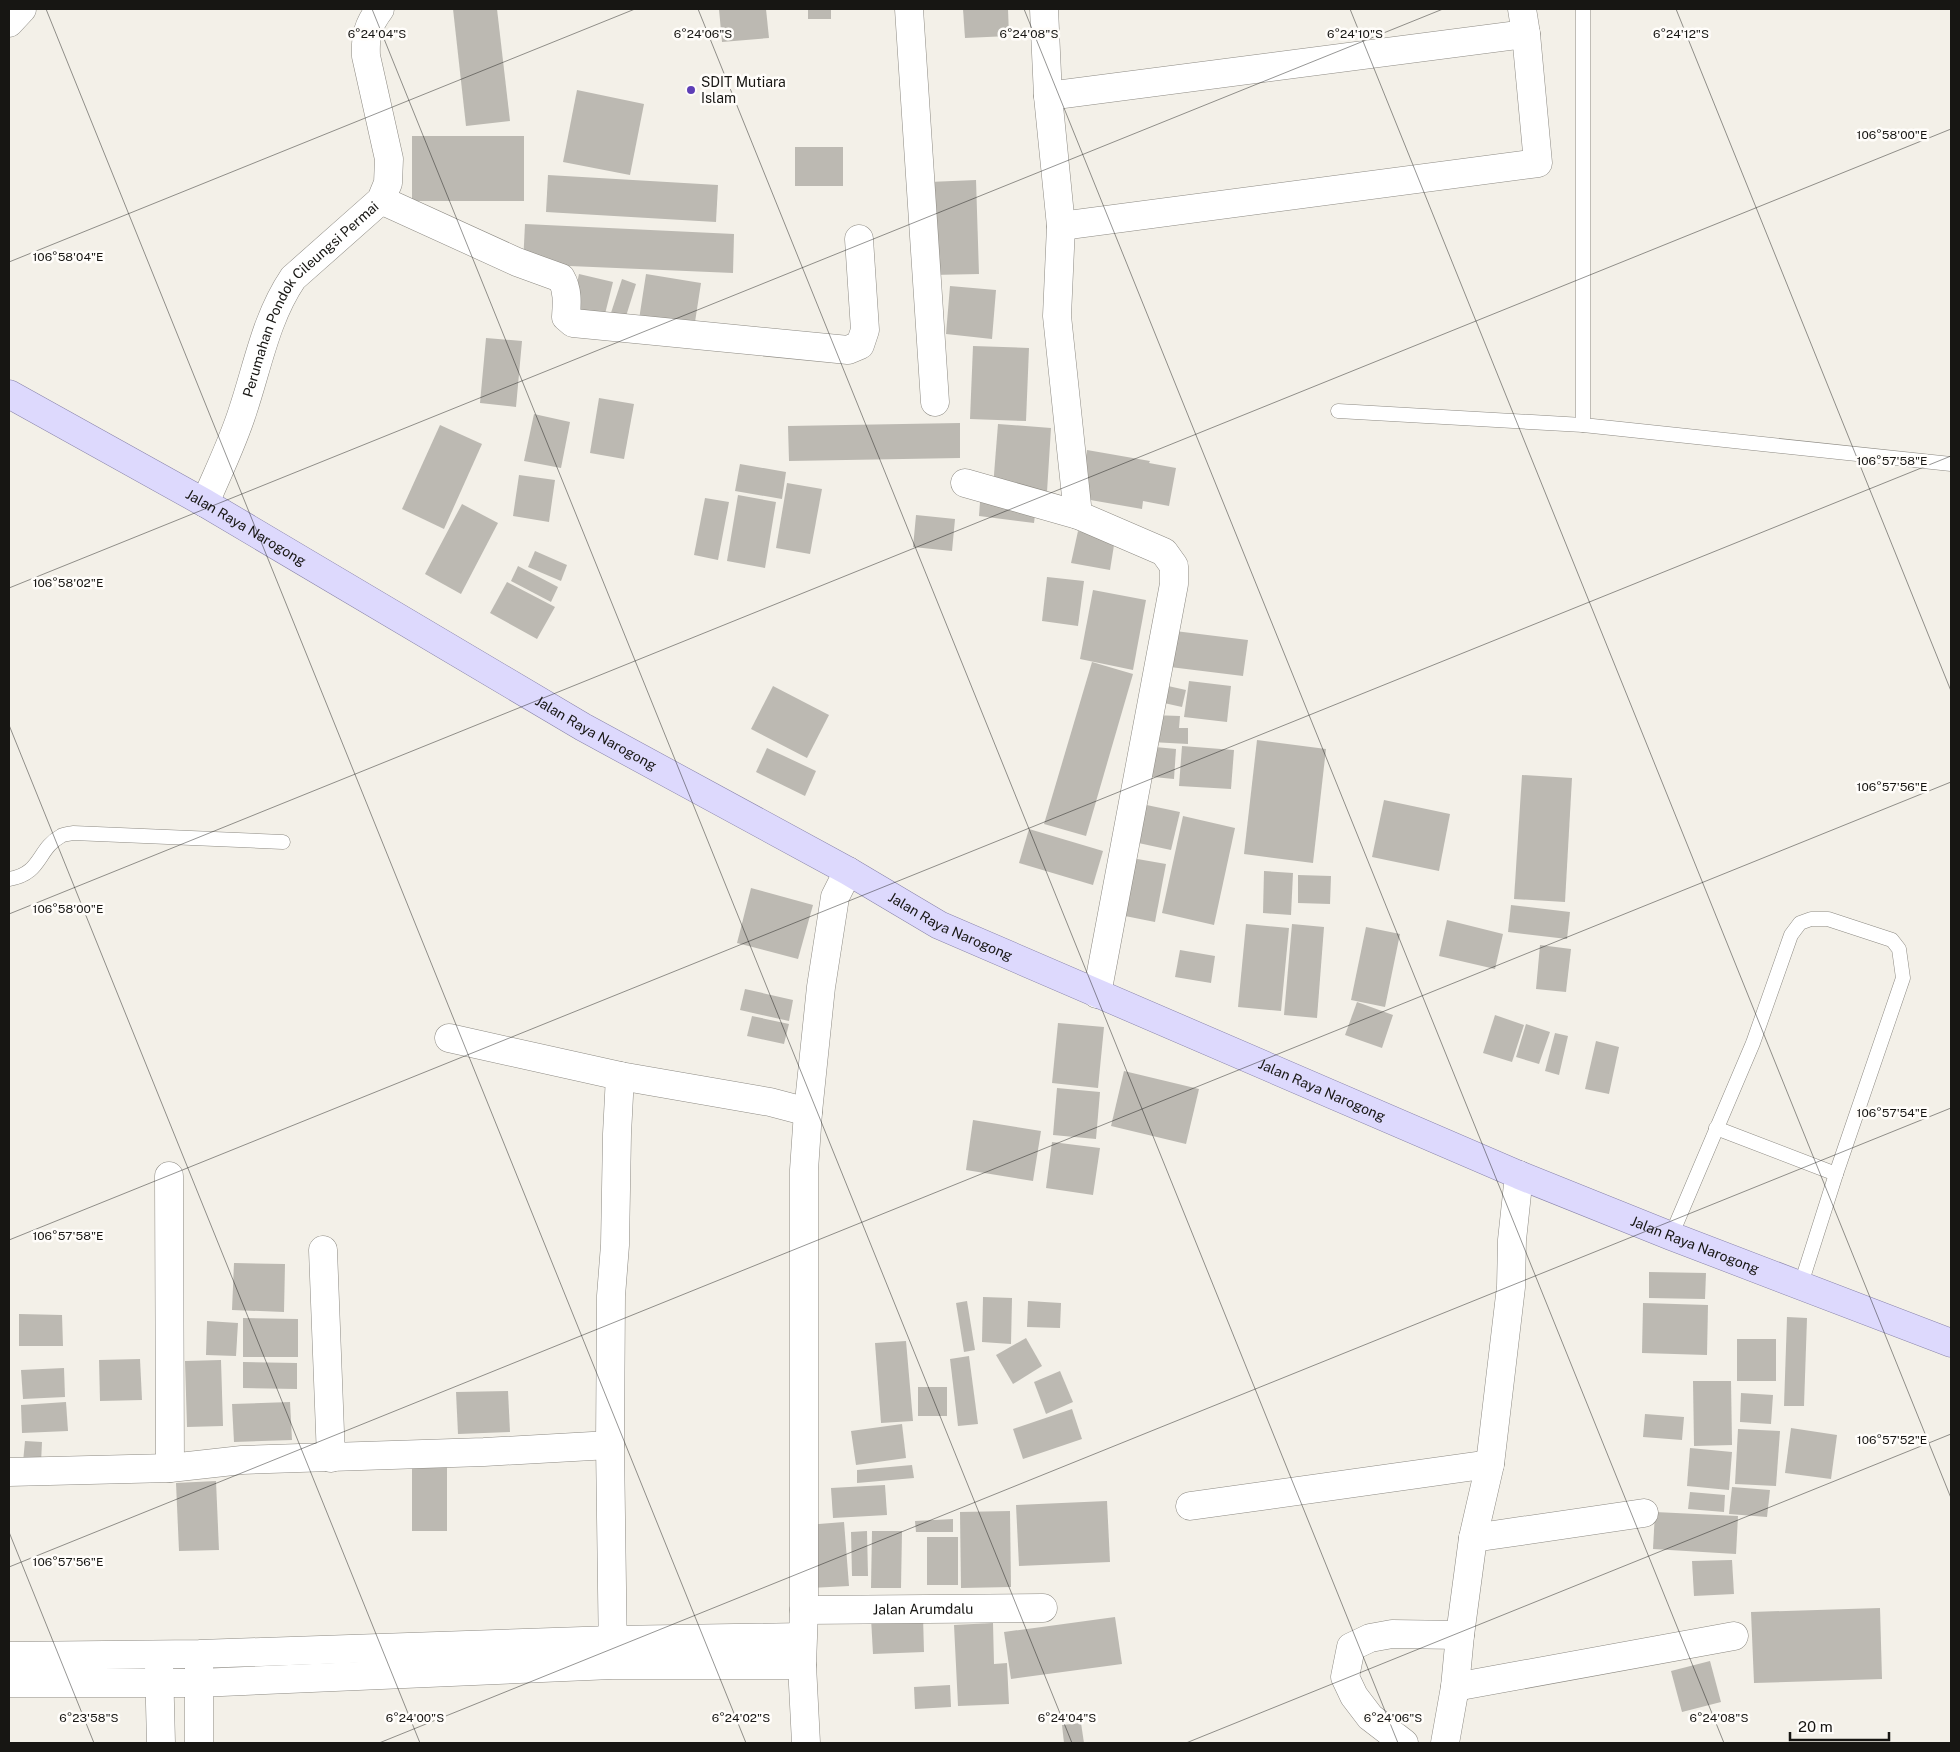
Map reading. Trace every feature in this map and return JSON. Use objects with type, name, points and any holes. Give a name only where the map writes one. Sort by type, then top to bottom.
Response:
[{"type":"main road","name":"Jalan Raya Narogong","points":[[9,394],[205,503],[583,727],[848,871],[939,925],[1519,1175],[1671,1236],[1801,1284],[1951,1343]]},
{"type":"street","points":[[9,23],[22,9]]},
{"type":"street","name":"Perumahan Pondok Cileungsi Permai","points":[[205,503],[243,411],[266,334],[285,290],[294,278],[381,200],[388,183],[389,158],[366,56],[366,39],[372,20],[380,9]]},
{"type":"street","points":[[909,9],[935,402]]},
{"type":"street","points":[[1044,9],[1048,96],[1062,226],[1057,316],[1078,515]]},
{"type":"street","points":[[1048,96],[1524,22],[1538,163],[1062,226]]},
{"type":"street","points":[[381,200],[517,262],[561,278],[565,285],[567,296],[566,316],[572,323],[848,350],[860,345],[865,330],[859,239]]},
{"type":"street","points":[[965,482],[1078,515],[1164,552],[1174,566],[1174,584],[1098,994]]},
{"type":"street","points":[[806,1743],[802,1664],[804,1610],[804,1170],[821,987],[835,897],[848,871]]},
{"type":"street","points":[[449,1038],[620,1076],[770,1102],[808,1112]]},
{"type":"street","points":[[613,1652],[610,1445],[611,1296],[615,1245],[620,1076]]},
{"type":"street","points":[[1445,1743],[1455,1687],[1473,1538],[1490,1464],[1511,1287],[1512,1240],[1519,1175]]},
{"type":"street","points":[[169,1176],[170,1468]]},
{"type":"street","points":[[323,1250],[332,1458]]},
{"type":"street","points":[[9,1472],[170,1468],[242,1460],[332,1458],[610,1445]]},
{"type":"street","points":[[1190,1506],[1490,1464]]},
{"type":"street","points":[[1473,1538],[1644,1513]]},
{"type":"street","name":"Jalan Arumdalu","points":[[804,1610],[1043,1608]]},
{"type":"street","points":[[1404,1743],[1370,1717],[1354,1696],[1345,1677],[1351,1647],[1370,1638],[1392,1634],[1460,1635]]},
{"type":"street","points":[[1455,1687],[1734,1636]]},
{"type":"street","points":[[9,1683],[199,1683],[802,1637]]},
{"type":"street","points":[[9,1656],[613,1652],[802,1664]]},
{"type":"street","points":[[199,1654],[199,1743]]},
{"type":"street","points":[[159,1655],[161,1743]]},
{"type":"lane","points":[[1583,9],[1583,425]]},
{"type":"lane","points":[[1338,411],[1583,425],[1951,464]]},
{"type":"lane","points":[[9,878],[20,877],[31,870],[51,845],[61,836],[73,833],[283,842]]},
{"type":"lane","points":[[1671,1236],[1754,1043],[1791,935],[1800,924],[1811,919],[1828,919],[1892,940],[1899,949],[1903,978],[1836,1174],[1801,1284]]},
{"type":"lane","points":[[1716,1128],[1836,1174]]},
{"type":"building","points":[[453,9],[497,9],[510,121],[466,126]]},
{"type":"building","points":[[719,9],[766,9],[769,38],[722,42]]},
{"type":"building","points":[[808,9],[831,9],[831,19],[808,19]]},
{"type":"building","points":[[963,9],[1008,9],[1009,36],[965,38]]},
{"type":"building","points":[[577,90],[644,104],[630,175],[563,162]]},
{"type":"building","points":[[412,136],[524,136],[524,201],[412,201]]},
{"type":"building","points":[[795,147],[843,147],[843,186],[795,186]]},
{"type":"building","points":[[548,175],[718,185],[716,222],[546,212]]},
{"type":"building","points":[[976,180],[979,274],[932,275],[929,182]]},
{"type":"building","points":[[525,224],[734,234],[733,273],[523,264]]},
{"type":"building","points":[[579,274],[613,282],[604,318],[571,310]]},
{"type":"building","points":[[646,274],[701,283],[693,335],[638,326]]},
{"type":"building","points":[[622,279],[636,284],[623,326],[608,322]]},
{"type":"building","points":[[950,286],[996,290],[992,339],[946,334]]},
{"type":"building","points":[[486,338],[522,341],[516,407],[480,403]]},
{"type":"building","points":[[973,346],[1029,348],[1026,421],[970,419]]},
{"type":"building","points":[[599,398],[634,404],[624,459],[590,453]]},
{"type":"building","points":[[534,414],[570,422],[561,468],[524,461]]},
{"type":"building","points":[[960,423],[960,458],[789,461],[788,426]]},
{"type":"building","points":[[998,424],[1051,428],[1047,492],[993,487]]},
{"type":"building","points":[[440,425],[482,444],[444,529],[402,509]]},
{"type":"building","points":[[1087,450],[1150,461],[1149,463],[1176,468],[1169,506],[1143,501],[1142,509],[1079,498]]},
{"type":"building","points":[[740,464],[786,472],[782,499],[735,491]]},
{"type":"building","points":[[519,475],[555,480],[549,522],[513,516]]},
{"type":"building","points":[[787,483],[822,489],[810,554],[776,548]]},
{"type":"building","points":[[738,495],[776,502],[765,568],[727,561]]},
{"type":"building","points":[[705,498],[729,502],[718,560],[694,555]]},
{"type":"building","points":[[980,502],[1036,507],[1034,523],[979,516]]},
{"type":"building","points":[[462,504],[498,523],[461,594],[425,574]]},
{"type":"building","points":[[916,515],[955,519],[952,551],[913,547]]},
{"type":"building","points":[[1078,531],[1115,539],[1110,570],[1071,563]]},
{"type":"building","points":[[535,551],[567,565],[561,581],[528,567]]},
{"type":"building","points":[[518,566],[558,587],[551,602],[511,581]]},
{"type":"building","points":[[1047,577],[1084,581],[1078,626],[1042,621]]},
{"type":"building","points":[[507,582],[555,607],[537,639],[490,613]]},
{"type":"building","points":[[1093,590],[1146,600],[1133,670],[1080,659]]},
{"type":"building","points":[[1175,631],[1248,640],[1243,676],[1170,667]]},
{"type":"building","points":[[1092,662],[1133,674],[1086,836],[1044,824]]},
{"type":"building","points":[[1189,681],[1231,686],[1227,722],[1184,717]]},
{"type":"building","points":[[1159,684],[1186,690],[1182,707],[1155,701]]},
{"type":"building","points":[[773,686],[829,715],[807,758],[751,729]]},
{"type":"building","points":[[1152,715],[1180,716],[1179,728],[1188,728],[1188,744],[1151,742]]},
{"type":"building","points":[[1257,740],[1326,749],[1313,863],[1244,854]]},
{"type":"building","points":[[1145,746],[1176,749],[1174,779],[1143,776]]},
{"type":"building","points":[[1182,746],[1234,750],[1231,789],[1179,786]]},
{"type":"building","points":[[767,748],[816,771],[805,796],[756,772]]},
{"type":"building","points":[[1522,775],[1572,778],[1565,902],[1514,899]]},
{"type":"building","points":[[1384,800],[1450,814],[1439,871],[1372,857]]},
{"type":"building","points":[[1137,803],[1180,812],[1171,850],[1129,841]]},
{"type":"building","points":[[1183,816],[1235,828],[1214,925],[1162,913]]},
{"type":"building","points":[[1029,829],[1103,851],[1093,885],[1019,863]]},
{"type":"building","points":[[1126,857],[1166,864],[1155,922],[1115,914]]},
{"type":"building","points":[[1264,871],[1293,873],[1291,915],[1263,913]]},
{"type":"building","points":[[1298,875],[1331,876],[1330,904],[1298,903]]},
{"type":"building","points":[[751,888],[813,905],[798,959],[737,943]]},
{"type":"building","points":[[1511,905],[1570,912],[1567,939],[1508,932]]},
{"type":"building","points":[[1447,920],[1503,934],[1495,969],[1439,956]]},
{"type":"building","points":[[1246,924],[1289,928],[1281,1011],[1238,1007]]},
{"type":"building","points":[[1292,924],[1324,927],[1317,1018],[1284,1015]]},
{"type":"building","points":[[1366,927],[1400,934],[1385,1007],[1351,1000]]},
{"type":"building","points":[[1540,945],[1571,949],[1566,992],[1536,989]]},
{"type":"building","points":[[1180,950],[1215,956],[1211,983],[1175,977]]},
{"type":"building","points":[[745,989],[793,1000],[789,1021],[740,1010]]},
{"type":"building","points":[[1357,1002],[1393,1015],[1382,1048],[1345,1035]]},
{"type":"building","points":[[1495,1015],[1524,1025],[1512,1062],[1483,1053]]},
{"type":"building","points":[[752,1016],[789,1024],[784,1044],[747,1036]]},
{"type":"building","points":[[1058,1023],[1104,1027],[1098,1088],[1052,1083]]},
{"type":"building","points":[[1526,1024],[1550,1032],[1539,1064],[1516,1057]]},
{"type":"building","points":[[1555,1033],[1568,1036],[1559,1075],[1545,1071]]},
{"type":"building","points":[[1596,1041],[1619,1047],[1609,1094],[1585,1089]]},
{"type":"building","points":[[1124,1071],[1199,1089],[1186,1144],[1111,1126]]},
{"type":"building","points":[[1057,1088],[1100,1092],[1096,1139],[1053,1135]]},
{"type":"building","points":[[973,1120],[1041,1131],[1033,1181],[966,1170]]},
{"type":"building","points":[[1052,1142],[1100,1148],[1093,1195],[1046,1188]]},
{"type":"building","points":[[234,1263],[285,1264],[284,1312],[232,1310]]},
{"type":"building","points":[[1649,1272],[1706,1273],[1705,1299],[1649,1298]]},
{"type":"building","points":[[983,1297],[1012,1298],[1011,1344],[982,1342]]},
{"type":"building","points":[[967,1301],[975,1350],[964,1352],[956,1303]]},
{"type":"building","points":[[1028,1301],[1061,1303],[1060,1328],[1027,1327]]},
{"type":"building","points":[[1643,1303],[1708,1305],[1707,1355],[1642,1353]]},
{"type":"building","points":[[19,1314],[62,1315],[63,1346],[19,1346]]},
{"type":"building","points":[[1787,1317],[1807,1318],[1804,1406],[1784,1406]]},
{"type":"building","points":[[243,1318],[298,1319],[298,1357],[243,1357]]},
{"type":"building","points":[[207,1321],[238,1323],[236,1356],[206,1355]]},
{"type":"building","points":[[1026,1338],[1042,1366],[1013,1384],[996,1355]]},
{"type":"building","points":[[1737,1339],[1776,1339],[1776,1381],[1737,1381]]},
{"type":"building","points":[[906,1341],[913,1421],[881,1423],[875,1343]]},
{"type":"building","points":[[969,1356],[978,1424],[958,1426],[950,1359]]},
{"type":"building","points":[[140,1359],[142,1400],[100,1401],[99,1360]]},
{"type":"building","points":[[221,1360],[223,1426],[187,1427],[185,1361]]},
{"type":"building","points":[[243,1362],[297,1363],[297,1389],[243,1388]]},
{"type":"building","points":[[64,1368],[65,1397],[23,1399],[21,1370]]},
{"type":"building","points":[[1060,1371],[1073,1402],[1046,1414],[1034,1382]]},
{"type":"building","points":[[1693,1381],[1731,1381],[1732,1445],[1694,1446]]},
{"type":"building","points":[[918,1387],[947,1387],[947,1416],[918,1416]]},
{"type":"building","points":[[508,1391],[510,1432],[458,1434],[456,1392]]},
{"type":"building","points":[[1741,1393],[1773,1395],[1771,1424],[1740,1422]]},
{"type":"building","points":[[66,1402],[68,1431],[22,1433],[21,1405]]},
{"type":"building","points":[[290,1402],[292,1440],[234,1442],[232,1404]]},
{"type":"building","points":[[1072,1409],[1082,1439],[1023,1459],[1013,1429]]},
{"type":"building","points":[[1645,1414],[1684,1417],[1682,1440],[1643,1437]]},
{"type":"building","points":[[902,1424],[906,1458],[856,1465],[851,1431]]},
{"type":"building","points":[[1791,1428],[1837,1435],[1831,1479],[1785,1473]]},
{"type":"building","points":[[1738,1429],[1780,1431],[1776,1486],[1735,1484]]},
{"type":"building","points":[[25,1441],[42,1442],[41,1463],[23,1462]]},
{"type":"building","points":[[1690,1448],[1732,1452],[1729,1490],[1687,1486]]},
{"type":"building","points":[[912,1465],[914,1478],[857,1483],[857,1470]]},
{"type":"building","points":[[412,1466],[447,1466],[447,1531],[412,1531]]},
{"type":"building","points":[[216,1481],[219,1550],[179,1551],[176,1483]]},
{"type":"building","points":[[885,1485],[887,1515],[833,1518],[831,1488]]},
{"type":"building","points":[[1732,1487],[1770,1490],[1767,1517],[1729,1514]]},
{"type":"building","points":[[1690,1492],[1725,1495],[1724,1512],[1688,1509]]},
{"type":"building","points":[[1107,1501],[1110,1562],[1019,1566],[1016,1505]]},
{"type":"building","points":[[1010,1511],[1011,1587],[961,1588],[960,1512]]},
{"type":"building","points":[[1655,1512],[1738,1516],[1736,1554],[1653,1549]]},
{"type":"building","points":[[953,1519],[953,1532],[916,1532],[915,1521]]},
{"type":"building","points":[[844,1522],[849,1586],[810,1588],[806,1525]]},
{"type":"building","points":[[867,1531],[868,1576],[852,1576],[851,1532]]},
{"type":"building","points":[[872,1531],[902,1531],[901,1588],[871,1588]]},
{"type":"building","points":[[927,1537],[958,1537],[958,1585],[927,1585]]},
{"type":"building","points":[[1732,1560],[1734,1594],[1694,1596],[1692,1561]]},
{"type":"building","points":[[1880,1608],[1882,1679],[1754,1683],[1751,1612]]},
{"type":"building","points":[[923,1616],[924,1652],[873,1654],[871,1618]]},
{"type":"building","points":[[1115,1617],[1122,1664],[1011,1679],[1004,1632]]},
{"type":"building","points":[[993,1623],[994,1664],[1007,1663],[1009,1704],[958,1706],[954,1625]]},
{"type":"building","points":[[1710,1661],[1721,1702],[1682,1712],[1671,1671]]},
{"type":"building","points":[[950,1685],[951,1707],[915,1709],[914,1687]]},
{"type":"building","points":[[1081,1723],[1084,1743],[1064,1743],[1062,1725]]},
{"type":"place","name":"SDIT Mutiara Islam","points":[[691,90]]}]
